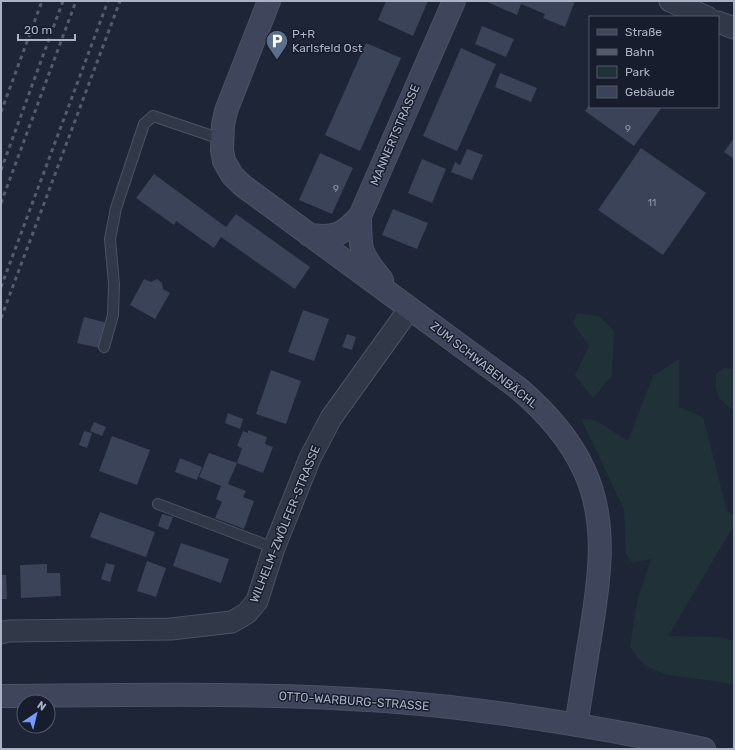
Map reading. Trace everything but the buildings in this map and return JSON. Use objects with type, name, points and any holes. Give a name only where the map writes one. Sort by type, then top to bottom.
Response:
[{"type":"street","name":"ZUM SCHWABENBÄCHL","points":[[269,1],[226,111],[221,139],[224,161],[232,175],[242,185],[486,364],[536,403],[552,420],[571,445],[585,471],[596,507],[600,560],[598,588],[576,725]]},
{"type":"street","name":"MANNERTSTRASSE","points":[[309,235],[335,236],[346,231],[360,216],[454,1]]},
{"type":"street","points":[[670,1],[703,16]]},
{"type":"street","name":"ZUM SCHWABENBÄCHL","points":[[360,216],[360,245],[366,260],[386,285],[410,308]]},
{"type":"street","name":"WILHELM-ZWÖLFER-STRASSE","points":[[1,634],[8,632],[171,629],[232,622],[247,613],[257,601],[274,548],[310,458],[331,418],[410,308]]},
{"type":"street","name":"OTTO-WARBURG-STRASSE","points":[[1,696],[180,694],[370,700],[461,709],[576,725],[704,749]]},
{"type":"lane","points":[[104,347],[113,315],[114,284],[110,239],[116,208],[144,124],[153,116],[221,139]]},
{"type":"lane","points":[[158,504],[274,548]]},
{"type":"green space","points":[[577,313],[599,316],[614,331],[612,375],[593,398],[575,375],[589,346],[573,323]]},
{"type":"green space","points":[[679,359],[679,407],[703,417],[727,511],[734,516],[734,525],[668,636],[722,637],[734,641],[734,684],[664,674],[644,665],[630,647],[637,602],[651,559],[632,563],[626,554],[624,509],[581,419],[595,420],[628,441],[653,376]]},
{"type":"green space","points":[[724,368],[734,369],[734,410],[724,403],[717,392],[716,374]]},
{"type":"railway","points":[[1,112],[42,1]]},
{"type":"railway","points":[[1,170],[63,1]]},
{"type":"railway","points":[[1,203],[76,1]]},
{"type":"railway","points":[[1,287],[108,1]]},
{"type":"railway","points":[[1,318],[120,1]]},
{"type":"place","name":"P+R Karlsfeld Ost","points":[[277,60]]}]
